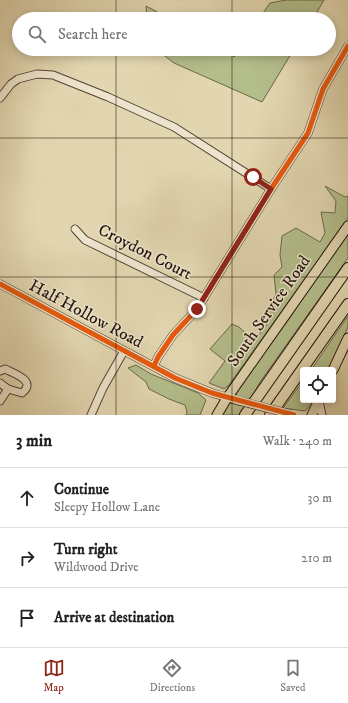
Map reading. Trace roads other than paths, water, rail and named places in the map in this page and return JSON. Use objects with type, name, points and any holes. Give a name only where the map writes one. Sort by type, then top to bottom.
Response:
[{"type":"highway","points":[[245,415],[348,268]]},
{"type":"highway","points":[[270,415],[348,304]]},
{"type":"main road","name":"South Service Road","points":[[217,415],[227,398],[348,226]]},
{"type":"main road","points":[[334,367],[348,338]]},
{"type":"main road","points":[[312,415],[318,403]]},
{"type":"street","points":[[154,366],[158,357],[173,335],[197,309],[271,189],[308,133],[323,89],[348,46]]},
{"type":"street","points":[[0,98],[11,84],[18,79],[37,74],[54,75],[108,97],[174,127],[271,189]]},
{"type":"street","name":"Croydon Court","points":[[75,229],[85,240],[204,298]]},
{"type":"street","name":"Half Hollow Road","points":[[0,284],[174,378],[227,398],[293,415]]},
{"type":"street","points":[[90,415],[124,351]]},
{"type":"street","points":[[0,371],[6,369],[27,382],[26,390],[22,393],[8,388],[0,383]]},
{"type":"street","points":[[0,401],[8,388]]},
{"type":"street","points":[[319,403],[322,415]]}]
